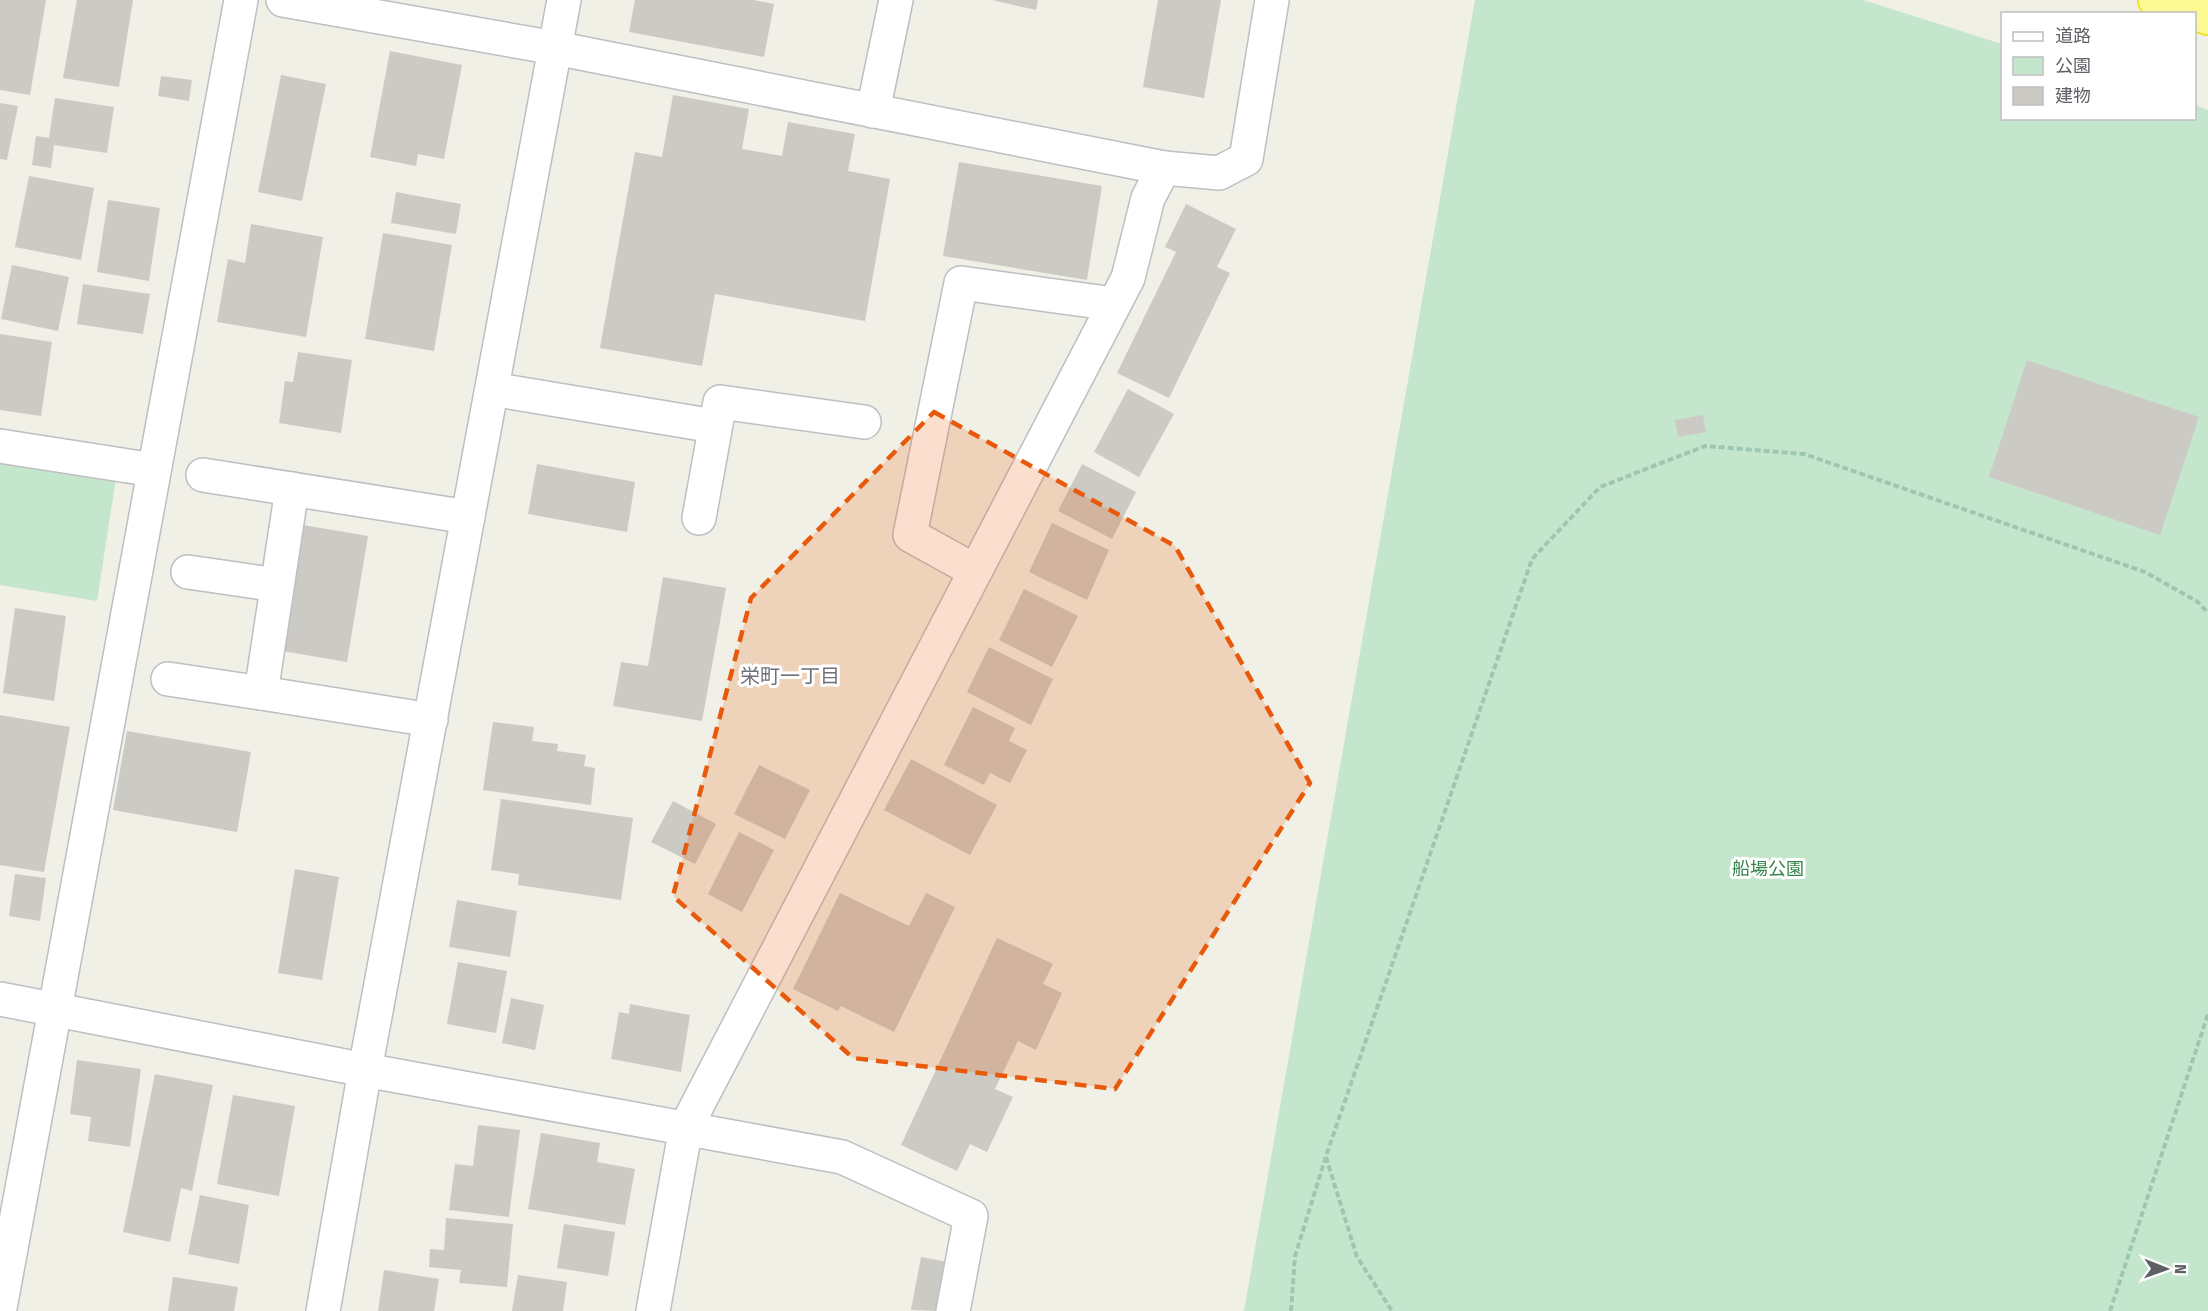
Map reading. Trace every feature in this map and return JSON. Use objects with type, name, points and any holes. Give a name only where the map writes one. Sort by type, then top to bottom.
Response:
[{"type":"highway","points":[[2155,0],[2190,12]]},
{"type":"street","points":[[0,1308],[241,0]]},
{"type":"street","points":[[283,0],[555,48],[1164,168],[1219,173],[1246,159],[1272,0]]},
{"type":"street","points":[[323,1311],[365,1070],[564,0]]},
{"type":"street","points":[[873,111],[896,0]]},
{"type":"street","points":[[653,1311],[686,1127],[1121,291],[1148,198],[1164,168]]},
{"type":"street","points":[[975,571],[910,536],[961,283],[1121,291]]},
{"type":"street","points":[[492,389],[714,426]]},
{"type":"street","points":[[699,518],[720,402],[864,422]]},
{"type":"street","points":[[0,446],[154,470]]},
{"type":"street","points":[[203,475],[468,517]]},
{"type":"street","points":[[261,693],[292,489]]},
{"type":"street","points":[[188,572],[277,585]]},
{"type":"street","points":[[168,679],[431,720]]},
{"type":"street","points":[[0,999],[365,1070],[842,1157],[971,1216],[953,1311]]},
{"type":"path","points":[[1291,1311],[1295,1256],[1326,1156],[1532,559],[1600,487],[1705,447],[1804,454],[2145,572],[2198,602],[2208,613]]},
{"type":"path","points":[[2110,1311],[2208,1014]]},
{"type":"path","points":[[1326,1156],[1356,1257],[1392,1311]]},
{"type":"highlighted area","points":[[934,412],[1175,546],[1310,783],[1115,1089],[853,1058],[673,896],[751,598]]},
{"type":"green space","name":"船場公園","points":[[1475,0],[1863,0],[2001,44],[2001,120],[2196,120],[2196,105],[2208,110],[2208,1311],[1244,1311]]},
{"type":"green space","points":[[0,460],[116,478],[97,601],[0,585]]},
{"type":"building","points":[[0,0],[46,0],[30,95],[0,90]]},
{"type":"building","points":[[77,0],[133,0],[119,87],[63,78]]},
{"type":"building","points":[[635,0],[754,0],[774,4],[764,57],[629,32]]},
{"type":"building","points":[[992,0],[1038,0],[1036,10]]},
{"type":"building","points":[[1158,0],[1221,0],[1204,98],[1143,87]]},
{"type":"building","points":[[390,51],[462,65],[444,159],[418,154],[416,166],[370,157]]},
{"type":"building","points":[[281,75],[326,84],[302,201],[258,192]]},
{"type":"building","points":[[161,76],[192,80],[189,101],[158,96]]},
{"type":"building","points":[[673,95],[749,109],[742,149],[782,156],[788,122],[855,134],[848,171],[890,179],[865,321],[715,294],[702,366],[600,348],[635,152],[662,157]]},
{"type":"building","points":[[55,98],[114,107],[107,153],[54,145],[51,168],[32,165],[36,136],[49,138]]},
{"type":"building","points":[[0,103],[18,106],[7,160],[0,159]]},
{"type":"building","points":[[959,162],[1102,186],[1087,280],[943,256]]},
{"type":"building","points":[[29,176],[94,188],[81,260],[15,247]]},
{"type":"building","points":[[396,192],[461,204],[456,234],[391,223]]},
{"type":"building","points":[[108,200],[160,208],[149,281],[97,272]]},
{"type":"building","points":[[1186,204],[1236,229],[1217,267],[1230,273],[1169,398],[1117,373],[1176,252],[1165,247]]},
{"type":"building","points":[[251,224],[323,237],[306,337],[217,322],[228,259],[245,263]]},
{"type":"building","points":[[383,233],[452,245],[434,351],[365,339]]},
{"type":"building","points":[[12,265],[69,277],[58,331],[1,319]]},
{"type":"building","points":[[83,284],[150,294],[143,334],[77,324]]},
{"type":"building","points":[[0,334],[52,342],[41,416],[0,410]]},
{"type":"building","points":[[298,352],[352,360],[341,433],[279,423],[285,381],[293,382]]},
{"type":"building","points":[[2027,360],[2199,417],[2160,535],[1989,477]]},
{"type":"building","points":[[1128,389],[1174,414],[1139,477],[1094,452]]},
{"type":"building","points":[[1703,415],[1706,432],[1678,437],[1675,420]]},
{"type":"building","points":[[537,464],[635,482],[627,532],[528,514]]},
{"type":"building","points":[[1082,464],[1136,492],[1112,539],[1058,511]]},
{"type":"building","points":[[1052,523],[1109,550],[1087,600],[1029,572]]},
{"type":"building","points":[[303,525],[368,536],[347,662],[282,651]]},
{"type":"building","points":[[663,577],[726,588],[702,721],[613,706],[621,662],[648,666]]},
{"type":"building","points":[[1024,589],[1078,616],[1052,667],[999,640]]},
{"type":"building","points":[[15,608],[66,616],[54,701],[3,693]]},
{"type":"building","points":[[989,647],[1053,679],[1031,725],[967,692]]},
{"type":"building","points":[[973,707],[1015,728],[1009,741],[1027,750],[1010,783],[990,773],[984,785],[944,765]]},
{"type":"building","points":[[0,715],[70,727],[44,872],[0,865]]},
{"type":"building","points":[[493,722],[534,727],[532,741],[558,744],[557,751],[586,755],[584,766],[595,768],[591,805],[483,790]]},
{"type":"building","points":[[127,731],[251,752],[237,832],[113,810]]},
{"type":"building","points":[[911,759],[997,805],[970,855],[884,810]]},
{"type":"building","points":[[759,765],[810,790],[785,839],[734,814]]},
{"type":"building","points":[[501,799],[633,818],[621,900],[518,885],[519,874],[491,870]]},
{"type":"building","points":[[673,801],[716,824],[695,864],[651,842]]},
{"type":"building","points":[[739,832],[774,850],[742,912],[708,894]]},
{"type":"building","points":[[295,869],[339,877],[322,980],[278,973]]},
{"type":"building","points":[[15,874],[46,878],[40,921],[9,916]]},
{"type":"building","points":[[840,893],[909,926],[926,893],[955,907],[894,1032],[841,1006],[838,1011],[793,989]]},
{"type":"building","points":[[457,900],[517,911],[510,957],[449,947]]},
{"type":"building","points":[[997,938],[1053,964],[1043,984],[1062,993],[1036,1050],[1018,1041],[995,1089],[1013,1097],[987,1152],[970,1144],[957,1171],[901,1145]]},
{"type":"building","points":[[458,962],[507,971],[496,1033],[447,1024]]},
{"type":"building","points":[[511,998],[544,1005],[535,1050],[502,1043]]},
{"type":"building","points":[[630,1004],[690,1015],[681,1072],[611,1059],[619,1012],[629,1014]]},
{"type":"building","points":[[77,1060],[141,1069],[130,1147],[88,1141],[91,1117],[70,1114]]},
{"type":"building","points":[[155,1074],[213,1085],[192,1191],[181,1188],[170,1242],[123,1232]]},
{"type":"building","points":[[233,1095],[295,1106],[279,1196],[217,1184]]},
{"type":"building","points":[[478,1125],[520,1130],[509,1217],[449,1210],[455,1164],[473,1166]]},
{"type":"building","points":[[541,1133],[600,1143],[597,1162],[635,1169],[625,1225],[528,1209]]},
{"type":"building","points":[[200,1195],[249,1205],[239,1264],[188,1254]]},
{"type":"building","points":[[446,1218],[513,1224],[507,1287],[459,1283],[461,1270],[429,1267],[430,1249],[444,1250]]},
{"type":"building","points":[[564,1224],[615,1232],[608,1276],[557,1268]]},
{"type":"building","points":[[921,1257],[948,1262],[939,1311],[911,1310]]},
{"type":"building","points":[[384,1270],[439,1279],[434,1311],[378,1311]]},
{"type":"building","points":[[518,1275],[567,1282],[563,1311],[512,1311]]},
{"type":"building","points":[[173,1277],[238,1287],[234,1311],[168,1311]]},
{"type":"district","name":"栄町一丁目","points":[[790,676]]}]
